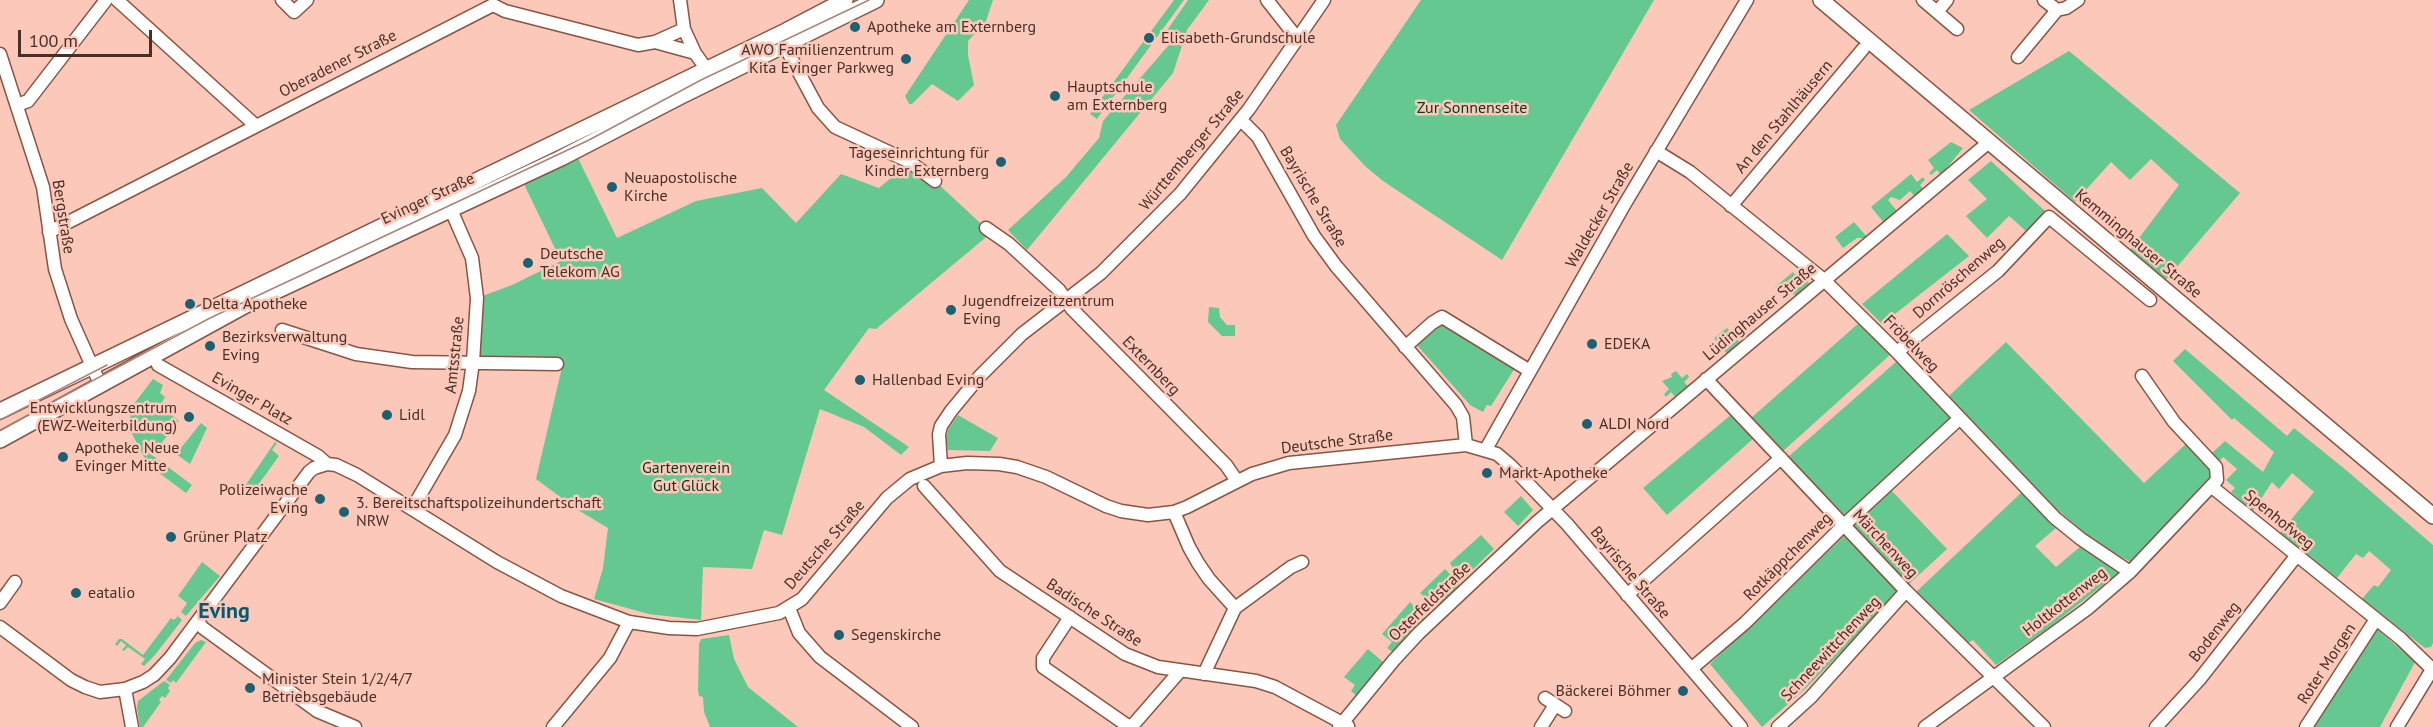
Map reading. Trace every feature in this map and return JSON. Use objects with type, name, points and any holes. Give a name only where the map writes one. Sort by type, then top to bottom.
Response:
[{"type":"main road","name":"Evinger Straße","points":[[782,40],[845,0]]},
{"type":"main road","name":"Evinger Straße","points":[[0,411],[91,365],[447,202],[561,158],[710,74],[876,0]]},
{"type":"main road","name":"Kemminghauser Straße","points":[[1821,0],[2433,516]]},
{"type":"main road","name":"Evinger Straße","points":[[0,440],[244,306],[447,202]]},
{"type":"street","points":[[17,105],[28,101],[106,0]]},
{"type":"street","points":[[117,0],[255,125]]},
{"type":"street","points":[[282,0],[294,12],[307,0]]},
{"type":"street","points":[[680,0],[684,29],[695,53],[710,74]]},
{"type":"street","points":[[1267,0],[1297,38]]},
{"type":"street","name":"Württemberger Straße","points":[[941,466],[939,434],[941,426],[951,411],[980,376],[1022,334],[1066,301],[1129,247],[1173,202],[1241,120],[1323,0]]},
{"type":"street","name":"Waldecker Straße","points":[[1486,449],[1656,151],[1747,0]]},
{"type":"street","points":[[1923,0],[1957,29]]},
{"type":"street","points":[[1937,12],[1947,0]]},
{"type":"street","points":[[2044,0],[2056,10]]},
{"type":"street","points":[[2018,57],[2026,37],[2056,10],[2066,8],[2078,0]]},
{"type":"street","name":"Oberadener Straße","points":[[49,232],[495,3],[505,11],[638,45],[655,42],[684,29]]},
{"type":"street","points":[[782,40],[818,108],[835,128],[910,162],[935,181]]},
{"type":"street","name":"Oberadener Straße","points":[[655,42],[695,53]]},
{"type":"street","name":"An den Stahlhäusern","points":[[1731,206],[1863,49]]},
{"type":"street","name":"Bergstraße","points":[[0,54],[43,187],[55,269],[71,319],[100,384]]},
{"type":"street","name":"Bayrische Straße","points":[[1241,120],[1258,137],[1314,236],[1336,266],[1460,411],[1463,417],[1466,445]]},
{"type":"street","name":"Lüdinghauser Straße","points":[[1553,509],[1989,142]]},
{"type":"street","name":"Fröbelweg","points":[[1656,151],[1690,172],[1824,280],[1897,352],[2055,518],[2081,539],[2130,572]]},
{"type":"street","name":"Amtsstraße","points":[[412,509],[447,453],[470,391],[477,298],[472,258],[447,202]]},
{"type":"street","name":"Dornröschenweg","points":[[1897,352],[1998,271],[2049,217],[2150,300]]},
{"type":"street","name":"Externberg","points":[[986,228],[1009,244],[1059,290],[1066,301],[1226,465],[1237,481]]},
{"type":"street","points":[[1405,347],[1442,317],[1530,371]]},
{"type":"street","points":[[282,330],[356,354],[412,362],[557,364]]},
{"type":"street","name":"Evinger Platz","points":[[158,365],[318,456],[327,464]]},
{"type":"street","points":[[2142,376],[2174,422],[2216,467],[2217,480],[2212,487]]},
{"type":"street","name":"Märchenweg","points":[[1706,379],[1906,591],[2044,727]]},
{"type":"street","name":"Rotkäppchenweg","points":[[1692,669],[1745,624],[1844,525],[1959,419]]},
{"type":"street","name":"Deutsche Straße","points":[[327,464],[344,468],[527,580],[561,596],[629,622],[669,628],[697,629],[779,613],[789,608],[802,599],[821,579],[894,492],[910,479],[941,466],[967,463],[999,464],[1046,477],[1121,511],[1148,514],[1174,512],[1199,502],[1237,481],[1289,463],[1466,445],[1486,449]]},
{"type":"street","name":"Bayrische Straße","points":[[1486,449],[1497,454],[1510,465],[1553,509],[1741,727]]},
{"type":"street","points":[[1627,595],[1780,458]]},
{"type":"street","points":[[0,627],[71,680],[100,692],[125,689],[154,675],[198,622],[309,472],[327,464]]},
{"type":"street","name":"Badische Straße","points":[[924,486],[1000,571],[1142,662],[1180,671],[1256,681],[1275,687],[1343,726]]},
{"type":"street","name":"Spenhofweg","points":[[2212,487],[2376,619],[2433,669]]},
{"type":"street","name":"Holtkottenweg","points":[[1926,727],[1992,676],[2086,609],[2130,572],[2212,487]]},
{"type":"street","name":"Osterfeldstraße","points":[[1343,726],[1394,660],[1419,633],[1553,509]]},
{"type":"street","points":[[1174,512],[1198,564],[1235,609]]},
{"type":"street","name":"Bodenweg","points":[[2156,727],[2199,680],[2297,555]]},
{"type":"street","points":[[1204,674],[1235,609],[1291,567],[1302,562]]},
{"type":"street","points":[[0,603],[15,582]]},
{"type":"street","name":"Schneewittchenweg","points":[[1778,727],[1811,697],[1906,591]]},
{"type":"street","points":[[789,608],[799,633],[820,657],[912,727]]},
{"type":"street","points":[[1070,617],[1043,658],[1044,667],[1128,726],[1133,725],[1180,671]]},
{"type":"street","name":"Roter Morgen","points":[[2306,727],[2376,619]]},
{"type":"street","points":[[198,622],[203,628],[317,711],[354,727]]},
{"type":"street","points":[[553,727],[610,658],[629,622]]},
{"type":"street","points":[[2397,727],[2433,669]]},
{"type":"street","points":[[125,689],[132,727]]},
{"type":"street","points":[[1541,727],[1555,704]]},
{"type":"green space","points":[[969,0],[993,0],[986,21],[968,41],[968,55],[974,85],[958,101],[932,84],[912,104],[909,104],[905,96]]},
{"type":"green space","points":[[1174,0],[1184,0],[1097,119],[1090,114]]},
{"type":"green space","points":[[1188,0],[1209,0],[1187,30],[1173,73],[1027,250],[1008,230],[1066,177],[1099,138],[1103,121],[1168,46],[1168,29]]},
{"type":"green space","name":"Zur Sonnenseite","points":[[1421,0],[1654,0],[1502,260],[1383,181],[1365,166],[1340,139],[1336,125]]},
{"type":"green space","points":[[2069,51],[2240,193],[2164,282],[2130,250],[2179,185],[2151,159],[2130,180],[2111,162],[2075,202],[1969,110]]},
{"type":"green space","points":[[1951,142],[1963,148],[1941,175],[1937,170],[1931,175],[1929,173],[1934,168],[1928,160]]},
{"type":"green space","name":"Gartenverein Gut Glück","points":[[576,154],[617,238],[696,201],[762,188],[796,223],[841,174],[879,188],[910,162],[935,181],[991,233],[876,329],[869,328],[824,390],[909,447],[901,455],[864,427],[820,409],[782,535],[764,530],[752,569],[703,567],[701,620],[649,614],[594,599],[603,568],[608,528],[578,510],[536,479],[562,367],[473,362],[477,298],[512,285],[561,261],[522,180]]},
{"type":"green space","points":[[1991,161],[2046,212],[2026,231],[2009,216],[1987,238],[1966,216],[1987,199],[1968,180]]},
{"type":"green space","points":[[1911,174],[1917,182],[1923,177],[1925,180],[1920,185],[1925,191],[1916,198],[1910,191],[1900,200],[1891,197],[1888,200],[1897,211],[1901,211],[1885,224],[1871,207]]},
{"type":"green space","points":[[1854,222],[1868,238],[1857,238],[1843,248],[1835,237]]},
{"type":"green space","points":[[1947,234],[1969,256],[1882,324],[1862,304]]},
{"type":"green space","points":[[1800,271],[1811,286],[1798,296],[1775,287],[1793,272],[1795,275]]},
{"type":"green space","points":[[1209,307],[1219,308],[1220,317],[1227,325],[1235,325],[1235,336],[1222,336],[1208,322]]},
{"type":"green space","points":[[1442,322],[1515,368],[1491,406],[1487,405],[1483,412],[1470,405],[1416,344]]},
{"type":"green space","points":[[1860,322],[1891,354],[1782,452],[1751,418]]},
{"type":"green space","points":[[1727,328],[1733,335],[1739,330],[1742,333],[1736,338],[1741,344],[1728,355],[1714,338]]},
{"type":"green space","points":[[2006,342],[2144,483],[2188,442],[2213,473],[2131,562],[2097,544],[2052,505],[1957,408],[1949,396]]},
{"type":"green space","points":[[2185,349],[2287,436],[2294,428],[2433,545],[2433,643],[2431,647],[2425,648],[2362,599],[2374,585],[2378,587],[2391,570],[2369,551],[2363,558],[2356,554],[2337,578],[2280,533],[2314,492],[2292,473],[2279,489],[2272,482],[2253,511],[2231,492],[2235,488],[2226,480],[2237,469],[2223,457],[2219,462],[2211,454],[2225,441],[2263,472],[2274,452],[2234,418],[2232,420],[2173,361]]},
{"type":"green space","points":[[1897,361],[1955,423],[1846,516],[1788,457]]},
{"type":"green space","points":[[1676,371],[1682,378],[1687,374],[1689,377],[1684,382],[1689,387],[1676,398],[1671,392],[1666,397],[1664,394],[1669,389],[1662,381],[1672,377],[1671,374]]},
{"type":"green space","points":[[153,379],[163,385],[160,393],[165,397],[160,406],[179,421],[152,455],[192,485],[186,493],[143,461],[145,459],[131,432],[130,409]]},
{"type":"green space","points":[[1732,414],[1754,438],[1667,515],[1643,488]]},
{"type":"green space","points":[[958,415],[998,438],[990,451],[948,450],[946,439],[948,430]]},
{"type":"green space","points":[[201,423],[207,428],[190,464],[176,454]]},
{"type":"green space","points":[[275,442],[277,443],[272,450],[279,456],[253,492],[245,486]]},
{"type":"green space","points":[[1890,489],[1947,549],[1909,584],[1851,524]]},
{"type":"green space","points":[[2022,492],[2057,527],[2035,546],[2056,567],[2081,546],[2118,573],[2051,626],[1996,665],[1973,640],[1966,644],[1916,592]]},
{"type":"green space","points":[[1521,496],[1533,510],[1518,526],[1504,512]]},
{"type":"green space","points":[[1846,534],[1901,591],[1806,688],[1762,727],[1710,664]]},
{"type":"green space","points":[[1481,535],[1494,549],[1463,579],[1457,572],[1461,567],[1459,565],[1454,570],[1450,563]]},
{"type":"green space","points":[[202,562],[220,576],[186,616],[181,612],[187,603],[178,596]]},
{"type":"green space","points":[[1445,569],[1452,576],[1448,581],[1454,587],[1460,585],[1436,608],[1440,602],[1431,594],[1426,598],[1420,593]]},
{"type":"green space","points":[[1410,602],[1425,617],[1431,613],[1394,653],[1387,648],[1392,642],[1382,634]]},
{"type":"green space","points":[[178,616],[182,620],[144,666],[141,664],[145,659],[128,647],[122,650],[126,645],[121,641],[117,646],[115,644],[122,639],[143,655],[171,618],[174,620]]},
{"type":"green space","points":[[2377,629],[2415,662],[2380,727],[2313,727]]},
{"type":"green space","points":[[729,635],[734,659],[748,687],[798,727],[710,727],[704,712],[703,697],[699,696],[698,691],[699,644],[701,639]]},
{"type":"green space","points":[[201,640],[206,642],[176,683],[173,680],[171,683],[166,680],[195,643]]},
{"type":"green space","points":[[1368,649],[1383,662],[1389,659],[1359,695],[1356,695],[1351,691],[1355,685],[1344,677]]},
{"type":"green space","points":[[164,681],[170,685],[168,688],[170,691],[165,698],[162,696],[159,700],[161,702],[143,727],[140,727],[138,701]]},
{"type":"tram line","points":[[0,430],[210,318],[589,140],[701,80],[869,0]]},
{"type":"tram line","points":[[0,420],[107,365]]},
{"type":"place","name":"Apotheke am Externberg","points":[[855,27]]},
{"type":"place","name":"Elisabeth-Grundschule","points":[[1149,38]]},
{"type":"place","name":"AWO Familienzentrum Kita Evinger Parkweg","points":[[906,59]]},
{"type":"place","name":"Hauptschule am Externberg","points":[[1055,96]]},
{"type":"place","name":"Tageseinrichtung für Kinder Externberg","points":[[1001,162]]},
{"type":"place","name":"Neuapostolische Kirche","points":[[612,187]]},
{"type":"place","name":"Deutsche Telekom AG","points":[[528,263]]},
{"type":"place","name":"Delta Apotheke","points":[[190,304]]},
{"type":"place","name":"Jugendfreizeitzentrum Eving","points":[[951,310]]},
{"type":"place","name":"EDEKA","points":[[1592,344]]},
{"type":"place","name":"Bezirksverwaltung Eving","points":[[210,346]]},
{"type":"place","name":"Hallenbad Eving","points":[[860,380]]},
{"type":"place","name":"Lidl","points":[[387,415]]},
{"type":"place","name":"Entwicklungszentrum (EWZ-Weiterbildung)","points":[[189,417]]},
{"type":"place","name":"ALDI Nord","points":[[1587,424]]},
{"type":"place","name":"Apotheke Neue Evinger Mitte","points":[[63,457]]},
{"type":"place","name":"Markt-Apotheke","points":[[1487,473]]},
{"type":"place","name":"Polizeiwache Eving","points":[[320,499]]},
{"type":"place","name":"3. Bereitschaftspolizeihundertschaft NRW","points":[[344,512]]},
{"type":"place","name":"Grüner Platz","points":[[171,537]]},
{"type":"place","name":"eatalio","points":[[76,593]]},
{"type":"place","name":"Segenskirche","points":[[839,635]]},
{"type":"place","name":"Minister Stein 1/2/4/7 Betriebsgebäude","points":[[250,688]]},
{"type":"place","name":"Bäckerei Böhmer","points":[[1683,691]]},
{"type":"district","name":"Eving","points":[[224,612]]}]
